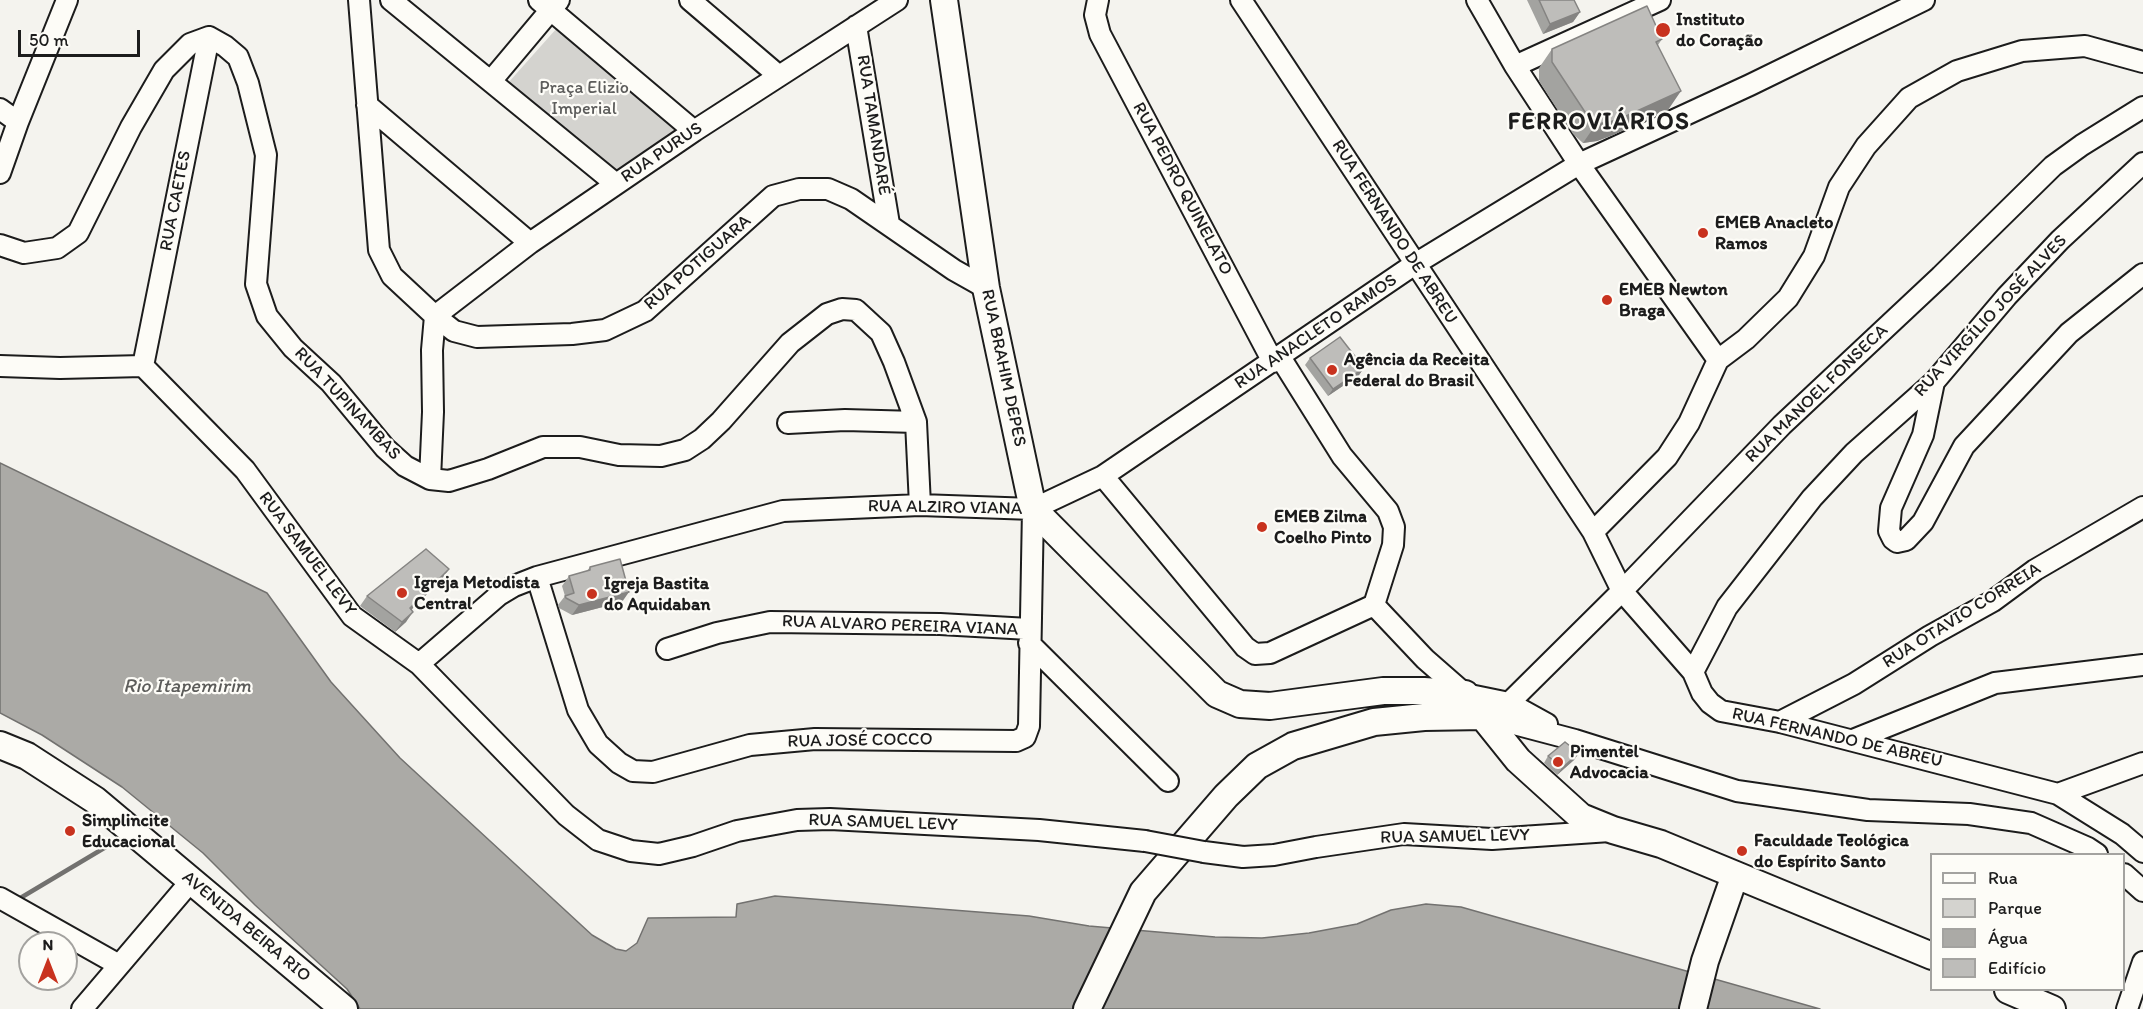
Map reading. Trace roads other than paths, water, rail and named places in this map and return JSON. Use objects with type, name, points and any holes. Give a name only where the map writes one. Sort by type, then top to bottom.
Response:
[{"type":"main road","name":"RUA BRAHIM DEPES","points":[[944,0],[986,288],[1033,509]]},
{"type":"main road","name":"RUA ALZIRO VIANA","points":[[1033,509],[1217,694],[1240,704],[1270,706],[1383,691],[1465,694]]},
{"type":"main road","points":[[1465,694],[1518,760],[1581,817],[1653,842],[1930,955]]},
{"type":"main road","points":[[1087,1009],[1143,892],[1226,796],[1257,766],[1293,746],[1374,722],[1424,717],[1484,716]]},
{"type":"main road","name":"AVENIDA BEIRA RIO","points":[[0,745],[27,756],[95,800],[345,1009]]},
{"type":"main road","points":[[1693,1009],[1705,961],[1735,875]]},
{"type":"main road","points":[[2010,991],[2052,1009]]},
{"type":"street","points":[[0,173],[67,0]]},
{"type":"street","name":"RUA POTIGUARA","points":[[359,0],[379,250],[392,276],[454,331],[477,337],[573,334],[605,330],[645,312],[773,196],[799,189],[828,189],[851,199],[954,270],[986,288]]},
{"type":"street","points":[[391,0],[616,184]]},
{"type":"street","points":[[690,0],[779,75]]},
{"type":"street","name":"RUA FERNANDO DE ABREU","points":[[1241,0],[1593,532],[1622,591],[1693,672],[1702,693],[1710,703],[1721,711],[1780,722],[2058,794],[2122,834],[2143,852]]},
{"type":"street","points":[[1477,0],[1515,66],[1579,164],[1718,360]]},
{"type":"street","points":[[1515,66],[1660,0]]},
{"type":"street","name":"RUA ANACLETO RAMOS","points":[[1033,509],[1102,476],[1415,264],[1579,164],[1924,0]]},
{"type":"street","points":[[491,81],[550,3],[694,131]]},
{"type":"street","name":"RUA PURUS","points":[[435,316],[530,243],[694,131],[856,26],[881,4]]},
{"type":"street","name":"RUA PEDRO QUINELATO","points":[[1097,8],[1100,34],[1276,359],[1342,456],[1388,511],[1394,527],[1393,545],[1374,605]]},
{"type":"street","name":"RUA TAMANDARÉ","points":[[856,26],[889,224]]},
{"type":"street","points":[[0,245],[24,253],[57,248],[78,233],[131,127],[164,70],[190,44],[209,37]]},
{"type":"street","name":"RUA CAETES","points":[[143,366],[209,37]]},
{"type":"street","name":"RUA TUPINAMBAS","points":[[209,37],[238,57],[249,83],[266,155],[256,284],[267,316],[293,348],[331,383],[385,448],[405,466],[430,480]]},
{"type":"street","points":[[1593,532],[1667,457],[1689,423],[1718,360],[1746,339],[1788,298],[1814,256],[1839,188],[1866,146],[1909,98],[1957,71],[2022,51],[2085,46],[2143,62]]},
{"type":"street","points":[[367,105],[530,243]]},
{"type":"street","name":"RUA MANOEL FONSECA","points":[[1509,703],[1622,591],[1782,425],[1941,276],[2053,166],[2143,107]]},
{"type":"street","points":[[0,109],[18,122]]},
{"type":"street","name":"RUA VIRGÍLIO JOSÉ ALVES","points":[[1693,672],[1727,606],[1812,498],[1854,453],[1934,382],[2014,288],[2060,240],[2143,164]]},
{"type":"street","points":[[1934,382],[1923,435],[1891,508],[1889,531],[1897,542],[1906,540],[1923,522],[1964,446],[2069,333],[2143,273]]},
{"type":"street","points":[[435,316],[432,350],[433,412],[430,480],[448,481],[488,469],[543,447],[580,447],[619,455],[651,456],[685,450],[702,439],[721,421],[790,343],[827,314],[842,309],[856,310],[881,333],[916,422],[920,505]]},
{"type":"street","points":[[0,366],[60,368],[143,366]]},
{"type":"street","name":"RUA SAMUEL LEVY","points":[[143,366],[245,470],[352,616],[419,664],[566,815],[598,840],[631,851],[659,854],[693,846],[737,831],[797,820],[830,819],[1039,830],[1145,841],[1243,857],[1274,855],[1316,846],[1404,834],[1492,839],[1613,830]]},
{"type":"street","points":[[788,423],[845,420],[916,422]]},
{"type":"street","points":[[1102,476],[1245,647],[1255,654],[1270,653],[1374,605],[1425,659],[1465,694],[1509,703],[1575,740]]},
{"type":"street","name":"RUA ALZIRO VIANA","points":[[419,664],[500,595],[514,586],[537,577],[783,511],[920,505],[1033,509]]},
{"type":"street","name":"RUA OTAVIO CORREIA","points":[[1780,722],[1854,684],[1930,636],[1993,601],[2035,570],[2143,507]]},
{"type":"street","name":"RUA BRAHIM DEPES","points":[[1025,737],[1029,726],[1033,509]]},
{"type":"street","name":"RUA JOSÉ COCCO","points":[[537,577],[578,710],[598,744],[619,764],[633,771],[653,772],[750,745],[815,739],[1016,741],[1025,737]]},
{"type":"street","name":"RUA ALVARO PEREIRA VIANA","points":[[667,649],[717,633],[770,622],[940,624],[1029,636]]},
{"type":"street","points":[[1029,636],[1168,781]]},
{"type":"street","points":[[1853,740],[1995,682],[2143,665]]},
{"type":"street","points":[[1484,716],[1575,740],[1737,791],[1868,810],[1969,814],[2031,823],[2094,853]]},
{"type":"street","points":[[2058,794],[2143,763]]},
{"type":"street","points":[[2125,875],[2143,891]]},
{"type":"street","points":[[82,1009],[191,881]]},
{"type":"street","points":[[0,898],[119,965]]},
{"type":"street","points":[[2127,1009],[2143,962]]},
{"type":"water","name":"Rio Itapemirim","points":[[0,463],[267,593],[331,682],[400,758],[592,935],[616,949],[626,951],[637,943],[648,918],[736,917],[737,904],[775,896],[1029,916],[1089,926],[1215,937],[1262,938],[1309,933],[1357,924],[1391,910],[1426,904],[1461,907],[1820,1009],[360,1009],[347,989],[255,905],[203,853],[122,787],[42,735],[0,713]]},
{"type":"waterway","points":[[17,900],[126,835]]},
{"type":"place","name":"Instituto do Coração","points":[[1663,30]]},
{"type":"place","name":"EMEB Anacleto Ramos","points":[[1703,233]]},
{"type":"place","name":"EMEB Newton Braga","points":[[1607,300]]},
{"type":"place","name":"Agência da Receita Federal do Brasil","points":[[1332,370]]},
{"type":"place","name":"EMEB Zilma Coelho Pinto","points":[[1262,527]]},
{"type":"place","name":"Igreja Metodista Central","points":[[402,593]]},
{"type":"place","name":"Igreja Bastita do Aquidaban","points":[[592,594]]},
{"type":"place","name":"Pimentel Advocacia","points":[[1558,762]]},
{"type":"place","name":"Simplincite Educacional","points":[[70,831]]},
{"type":"place","name":"Faculdade Teológica do Espírito Santo","points":[[1742,851]]},
{"type":"district","name":"FERROVIÁRIOS","points":[[1599,123]]},
{"type":"park label","name":"Praça Elizio Imperial","points":[[584,98]]}]
